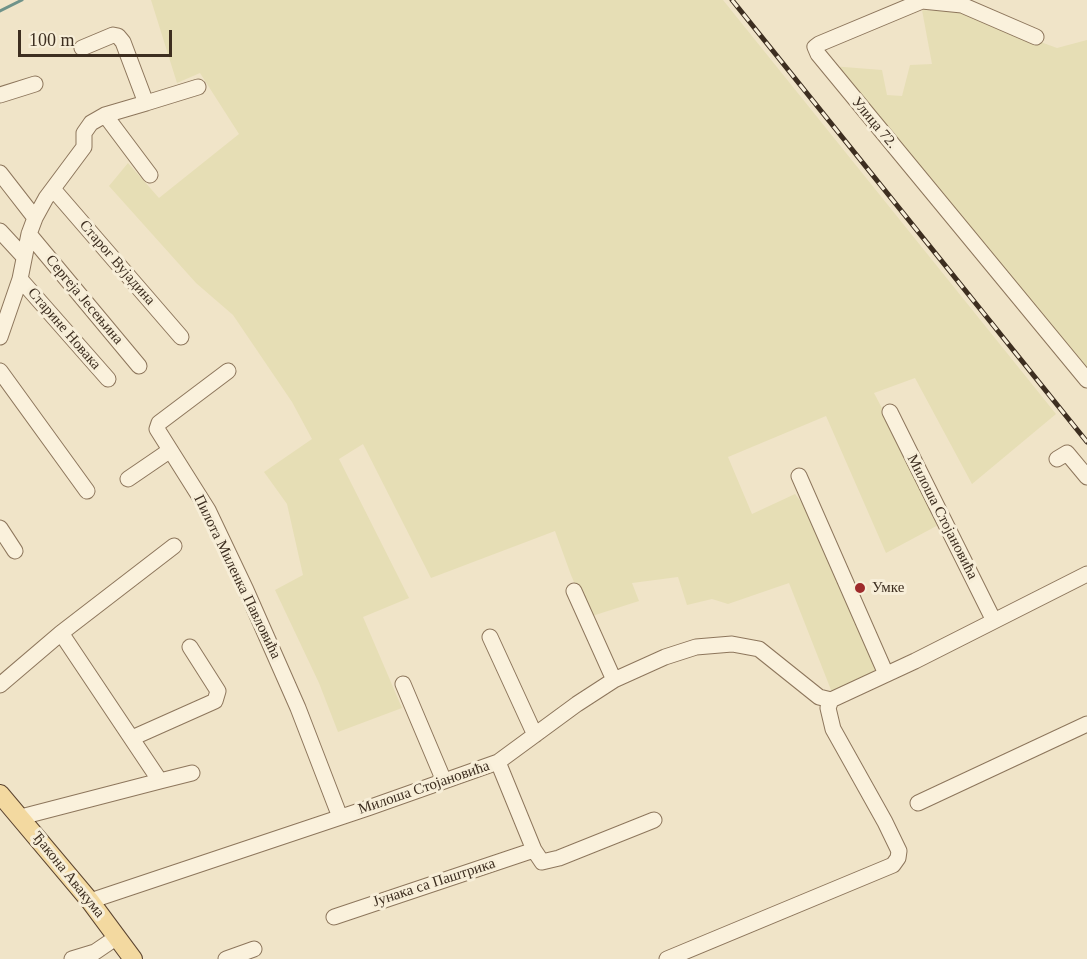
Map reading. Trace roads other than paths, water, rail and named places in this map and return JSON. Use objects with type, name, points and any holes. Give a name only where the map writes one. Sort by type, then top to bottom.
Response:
[{"type":"main road","name":"Ђакона Авакума","points":[[0,794],[90,901],[133,959]]},
{"type":"street","name":"Улица 72.","points":[[1036,37],[962,5],[922,1],[819,44],[815,48],[1087,380]]},
{"type":"street","points":[[82,48],[113,35],[118,36],[123,42],[146,103]]},
{"type":"street","points":[[0,95],[35,84]]},
{"type":"street","points":[[0,337],[5,303],[20,279],[28,234],[53,189],[84,147],[84,133],[91,123],[105,115],[198,87]]},
{"type":"street","points":[[105,115],[150,175]]},
{"type":"street","points":[[0,173],[35,218]]},
{"type":"street","name":"Старог Вујадина","points":[[53,189],[181,337]]},
{"type":"street","points":[[0,231],[24,257]]},
{"type":"street","name":"Сергеја Јесењина","points":[[28,234],[139,366]]},
{"type":"street","name":"Старине Новака","points":[[20,279],[108,379]]},
{"type":"street","points":[[0,371],[87,491]]},
{"type":"street","name":"Пилота Миленка Павловића","points":[[228,371],[159,423],[157,429],[208,510],[246,590],[298,708],[340,817]]},
{"type":"street","name":"Милоша Стојановића","points":[[890,412],[994,621]]},
{"type":"street","points":[[128,479],[169,451]]},
{"type":"street","points":[[1057,459],[1067,453],[1087,477]]},
{"type":"street","points":[[799,476],[886,675]]},
{"type":"street","points":[[0,528],[15,551]]},
{"type":"street","points":[[0,685],[61,633],[174,546]]},
{"type":"street","points":[[667,959],[893,865],[898,858],[898,851],[885,822],[833,729],[828,708],[831,700],[886,675],[1087,574]]},
{"type":"street","points":[[574,591],[614,680]]},
{"type":"street","points":[[61,633],[160,780]]},
{"type":"street","points":[[490,637],[535,735]]},
{"type":"street","name":"Милоша Стојановића","points":[[90,901],[498,762],[614,680],[665,657],[696,647],[732,644],[759,649],[819,697],[831,700]]},
{"type":"street","points":[[132,738],[215,701],[218,691],[190,647]]},
{"type":"street","points":[[403,684],[444,781]]},
{"type":"street","points":[[918,803],[1087,724]]},
{"type":"street","points":[[498,762],[534,850],[542,862],[559,858],[654,820]]},
{"type":"street","points":[[21,817],[192,773]]},
{"type":"street","name":"Јунака са Паштрика","points":[[334,916],[534,850]]},
{"type":"street","points":[[72,959],[95,952],[117,937]]},
{"type":"street","points":[[226,959],[254,949]]},
{"type":"waterway","points":[[0,11],[22,0]]},
{"type":"railway","points":[[732,0],[1087,442]]},
{"type":"place","name":"Умке","points":[[860,588]]}]
